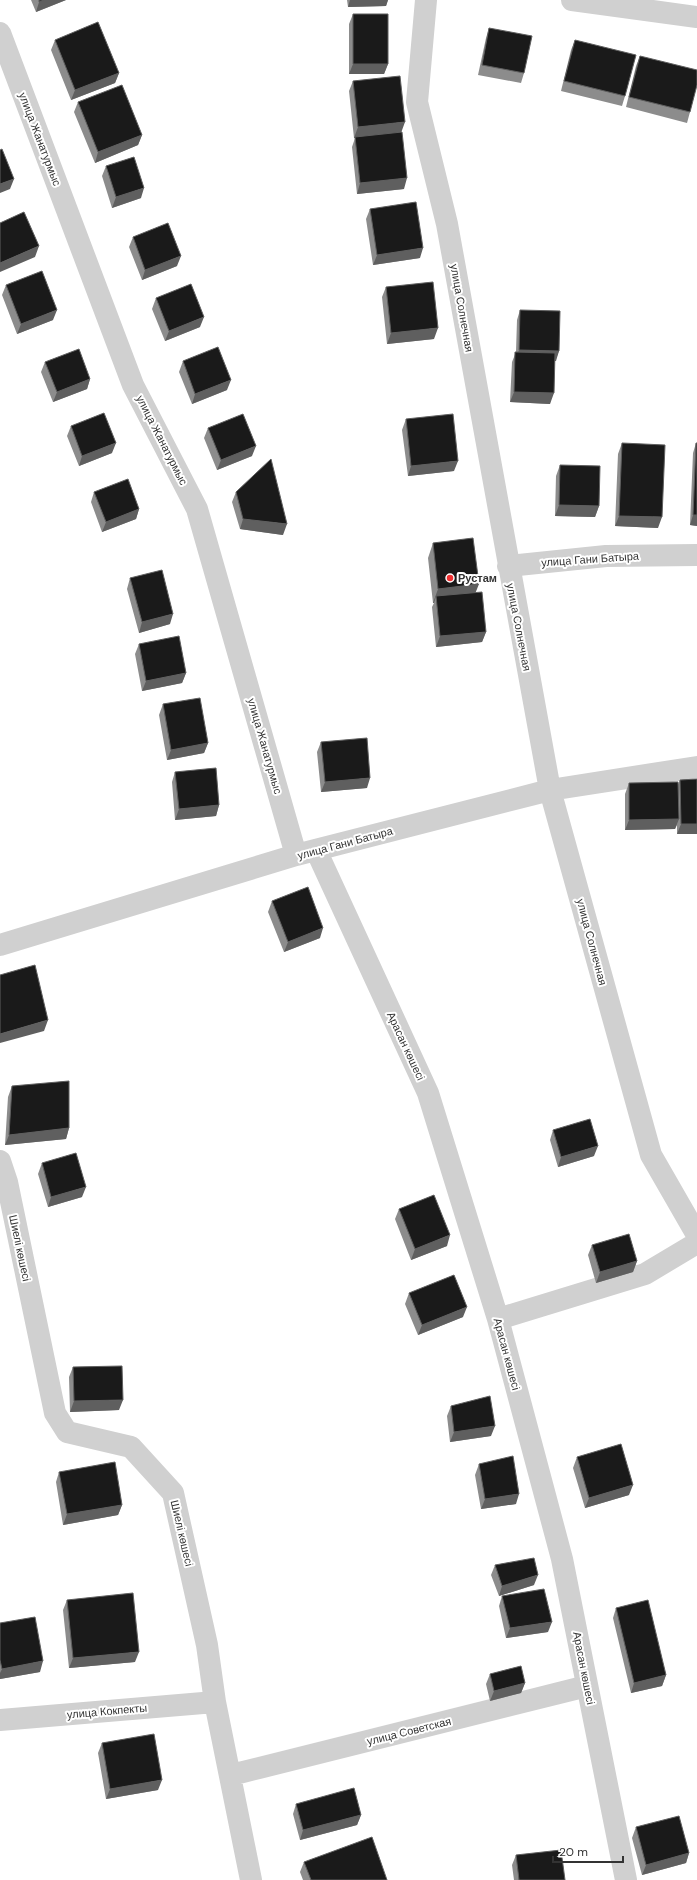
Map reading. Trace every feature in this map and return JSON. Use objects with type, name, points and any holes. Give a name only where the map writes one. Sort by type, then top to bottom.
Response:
[{"type":"street","name":"улица Солнечная","points":[[426,0],[417,102],[447,224],[508,566],[550,790],[651,1155],[697,1235]]},
{"type":"street","points":[[572,0],[697,17]]},
{"type":"street","name":"улица Жанатурмыс","points":[[0,33],[134,385],[197,509],[306,853]]},
{"type":"street","name":"улица Гани Батыра","points":[[508,566],[606,556],[697,555]]},
{"type":"street","name":"улица Гани Батыра","points":[[0,945],[306,853],[550,790],[697,767]]},
{"type":"street","name":"Арасан көшесі","points":[[306,853],[428,1093],[498,1320],[562,1559],[626,1880]]},
{"type":"street","name":"Шиелі көшесі","points":[[0,1161],[7,1182],[55,1413],[67,1432],[131,1447],[173,1493],[208,1645],[215,1702],[231,1775],[250,1880]]},
{"type":"street","points":[[498,1320],[645,1274],[697,1243]]},
{"type":"street","name":"улица Советская","points":[[231,1775],[587,1686]]},
{"type":"street","name":"улица Кокпекты","points":[[0,1720],[215,1702]]},
{"type":"building","points":[[353,14],[388,14],[388,64],[353,64]]},
{"type":"building","points":[[98,22],[119,73],[75,90],[55,40]]},
{"type":"building","points":[[489,28],[532,36],[524,73],[482,65]]},
{"type":"building","points":[[575,40],[636,55],[625,96],[564,81]]},
{"type":"building","points":[[640,56],[697,70],[697,85],[690,112],[629,97]]},
{"type":"building","points":[[400,76],[405,122],[358,127],[353,81]]},
{"type":"building","points":[[122,85],[142,135],[98,152],[78,102]]},
{"type":"building","points":[[402,132],[407,178],[360,183],[355,137]]},
{"type":"building","points":[[2,149],[14,179],[0,184],[0,150]]},
{"type":"building","points":[[134,157],[144,188],[116,197],[106,166]]},
{"type":"building","points":[[416,202],[423,248],[377,255],[370,209]]},
{"type":"building","points":[[24,212],[39,246],[0,263],[0,223]]},
{"type":"building","points":[[168,223],[181,256],[145,270],[133,237]]},
{"type":"building","points":[[42,271],[57,310],[21,324],[6,285]]},
{"type":"building","points":[[433,282],[438,328],[391,333],[386,287]]},
{"type":"building","points":[[191,284],[204,317],[169,331],[156,298]]},
{"type":"building","points":[[520,310],[560,311],[559,351],[519,350]]},
{"type":"building","points":[[218,347],[231,380],[195,394],[183,361]]},
{"type":"building","points":[[79,349],[90,379],[57,392],[45,362]]},
{"type":"building","points":[[515,352],[555,353],[554,393],[514,392]]},
{"type":"building","points":[[104,413],[116,443],[82,456],[71,426]]},
{"type":"building","points":[[243,414],[256,446],[221,460],[208,428]]},
{"type":"building","points":[[453,414],[458,461],[411,466],[406,419]]},
{"type":"building","points":[[622,443],[665,445],[662,517],[619,516]]},
{"type":"building","points":[[696,443],[697,515],[693,515]]},
{"type":"building","points":[[271,459],[287,524],[243,519],[236,492]]},
{"type":"building","points":[[560,465],[600,466],[599,506],[559,505]]},
{"type":"building","points":[[128,479],[139,509],[106,522],[94,492]]},
{"type":"building","points":[[473,538],[479,584],[438,589],[433,543]]},
{"type":"building","points":[[162,570],[173,614],[142,622],[130,578]]},
{"type":"building","points":[[482,592],[486,632],[440,636],[436,596]]},
{"type":"building","points":[[179,636],[186,673],[146,681],[139,644]]},
{"type":"building","points":[[200,698],[208,743],[171,750],[163,704]]},
{"type":"building","points":[[367,738],[370,778],[325,782],[321,742]]},
{"type":"building","points":[[216,768],[219,805],[179,809],[175,772]]},
{"type":"building","points":[[697,779],[697,824],[681,824],[680,780]]},
{"type":"building","points":[[678,782],[679,819],[629,820],[629,783]]},
{"type":"building","points":[[308,887],[323,928],[288,942],[272,901]]},
{"type":"building","points":[[35,965],[48,1020],[0,1034],[0,975]]},
{"type":"building","points":[[69,1081],[69,1128],[9,1135],[12,1086]]},
{"type":"building","points":[[590,1119],[598,1146],[561,1157],[553,1130]]},
{"type":"building","points":[[76,1153],[86,1187],[51,1197],[42,1163]]},
{"type":"building","points":[[434,1195],[450,1235],[415,1249],[399,1209]]},
{"type":"building","points":[[629,1234],[637,1261],[600,1272],[592,1245]]},
{"type":"building","points":[[454,1275],[467,1307],[422,1325],[409,1293]]},
{"type":"building","points":[[122,1366],[123,1400],[74,1401],[73,1367]]},
{"type":"building","points":[[490,1396],[495,1426],[454,1432],[451,1406]]},
{"type":"building","points":[[621,1444],[633,1485],[589,1498],[577,1457]]},
{"type":"building","points":[[513,1456],[519,1494],[485,1499],[479,1464]]},
{"type":"building","points":[[115,1462],[122,1505],[67,1514],[59,1472]]},
{"type":"building","points":[[534,1558],[538,1575],[502,1586],[495,1565]]},
{"type":"building","points":[[544,1589],[552,1622],[510,1628],[502,1596]]},
{"type":"building","points":[[133,1593],[139,1652],[73,1658],[67,1600]]},
{"type":"building","points":[[648,1600],[666,1675],[634,1683],[616,1608]]},
{"type":"building","points":[[35,1617],[43,1661],[2,1669],[0,1660],[0,1623]]},
{"type":"building","points":[[521,1666],[525,1683],[494,1691],[490,1674]]},
{"type":"building","points":[[154,1734],[162,1780],[110,1789],[102,1743]]},
{"type":"building","points":[[354,1788],[361,1815],[303,1830],[296,1804]]},
{"type":"building","points":[[679,1816],[689,1853],[646,1865],[636,1827]]},
{"type":"building","points":[[372,1837],[387,1880],[311,1880],[304,1862]]},
{"type":"building","points":[[561,1850],[565,1880],[519,1880],[516,1855]]},
{"type":"place","name":"Рустам","points":[[450,578]]}]
